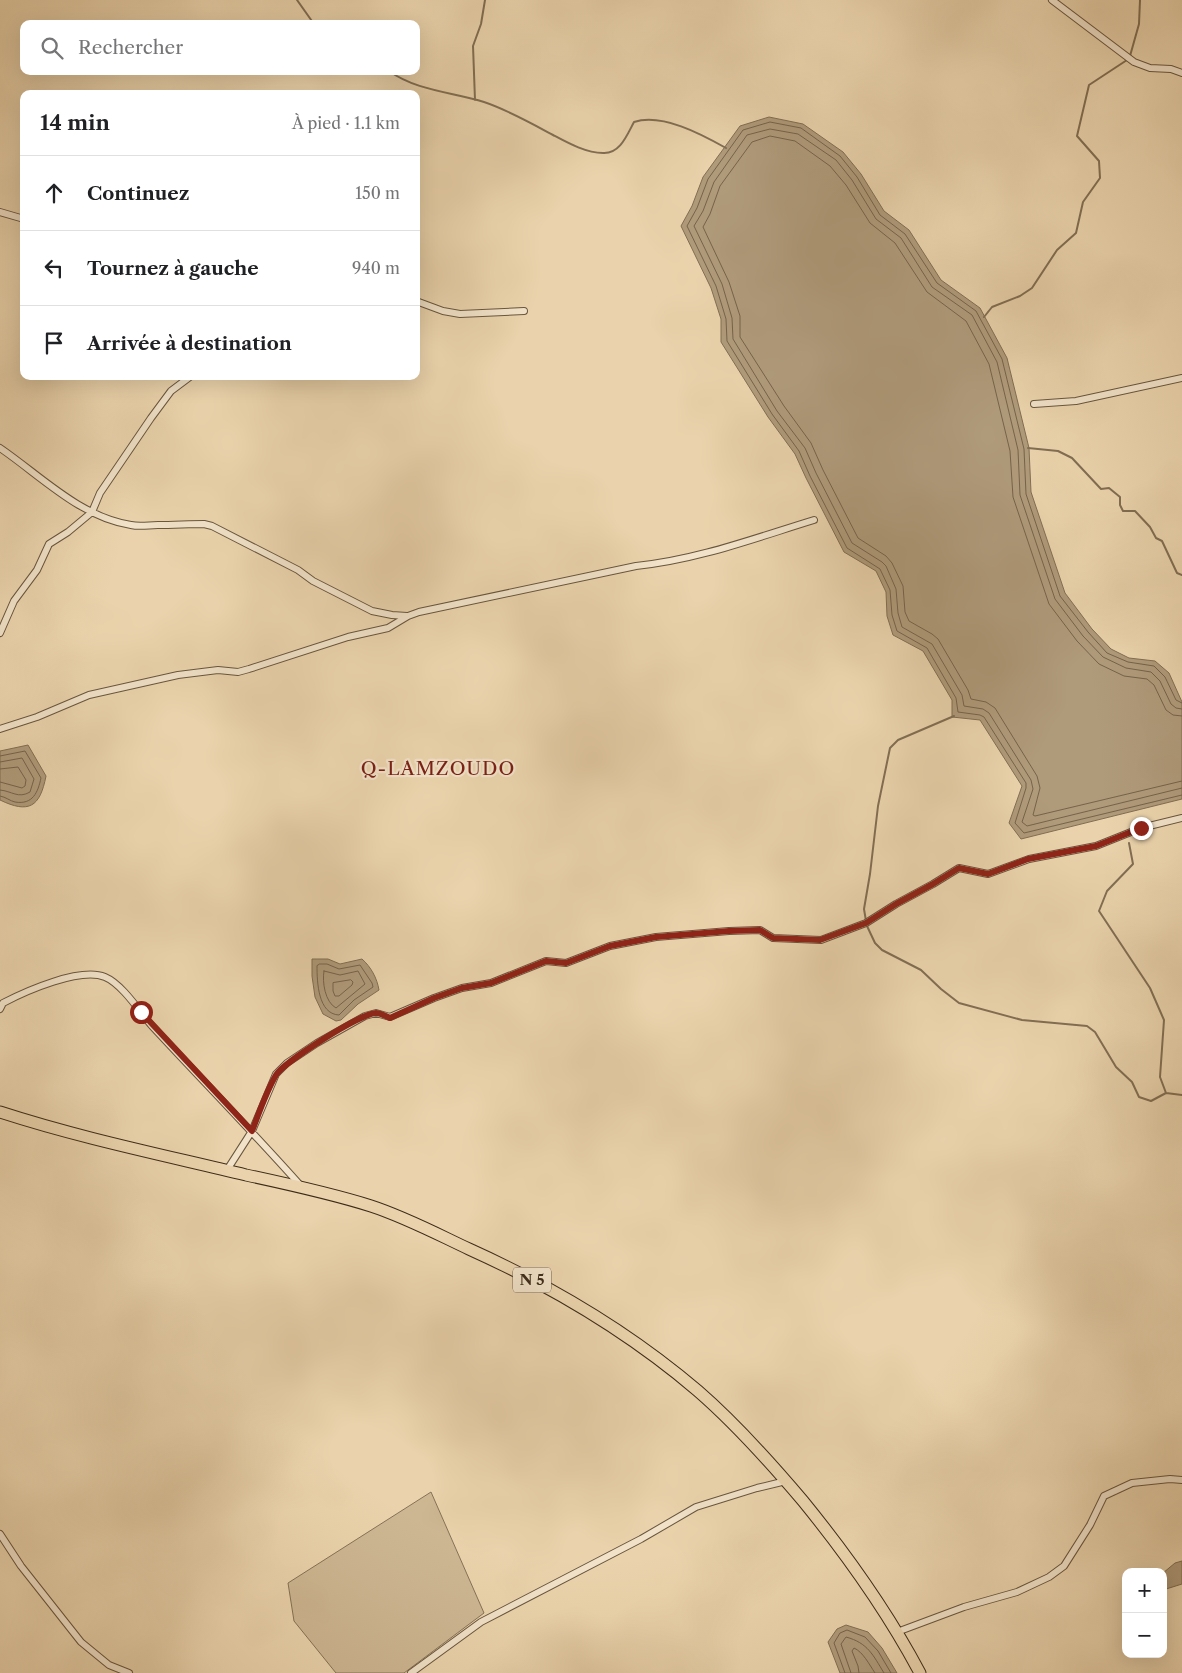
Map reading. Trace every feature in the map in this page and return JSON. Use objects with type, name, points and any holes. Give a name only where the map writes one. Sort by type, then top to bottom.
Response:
[{"type":"highway","name":"N 5","points":[[0,1112],[100,1140],[303,1188],[374,1207],[504,1264],[584,1309],[662,1362],[698,1392],[733,1424],[786,1481],[834,1540],[870,1589],[920,1673]]},
{"type":"street","points":[[1052,0],[1134,62],[1150,68],[1171,69],[1182,73]]},
{"type":"street","points":[[0,212],[20,218]]},
{"type":"street","points":[[420,302],[443,311],[460,314],[524,311]]},
{"type":"street","points":[[1034,404],[1076,401],[1182,378]]},
{"type":"street","points":[[0,633],[14,601],[37,570],[49,544],[68,532],[92,512],[104,486],[150,418],[171,390],[185,380]]},
{"type":"street","points":[[0,448],[22,463],[49,486],[92,512],[134,526],[204,524],[212,526],[372,611],[408,616]]},
{"type":"street","points":[[0,728],[37,717],[89,694],[178,675],[218,670],[238,672],[348,637],[388,628],[419,612],[568,580],[705,554],[814,520]]},
{"type":"street","points":[[227,1170],[252,1131],[276,1074],[287,1063],[317,1043],[365,1016],[376,1013],[390,1018],[462,988],[491,983],[546,961],[566,963],[610,946],[656,937],[760,930],[773,938],[820,940],[866,923],[959,868],[988,874],[1028,859],[1096,846],[1141,828],[1182,818]]},
{"type":"street","points":[[0,1009],[3,1003],[46,984],[75,977],[94,975],[106,977],[127,994],[150,1024],[252,1131],[303,1188]]},
{"type":"street","points":[[897,1632],[964,1606],[1017,1592],[1049,1578],[1064,1566],[1090,1525],[1104,1496],[1132,1483],[1170,1479],[1182,1480]]},
{"type":"street","points":[[411,1673],[481,1622],[642,1539],[696,1507],[786,1481]]},
{"type":"street","points":[[0,1534],[21,1566],[81,1642],[109,1665],[129,1673]]},
{"type":"shaded area","points":[[431,1492],[484,1613],[404,1673],[336,1673],[294,1621],[288,1583]]},
{"type":"water","points":[[769,117],[803,124],[843,152],[861,174],[884,211],[909,230],[941,280],[980,308],[1007,358],[1029,448],[1031,492],[1065,593],[1092,629],[1111,649],[1129,658],[1155,661],[1169,673],[1182,702],[1182,799],[1021,839],[1009,823],[1022,786],[980,720],[952,717],[952,700],[923,651],[893,635],[887,616],[886,592],[876,571],[844,552],[795,454],[768,417],[721,342],[721,319],[711,288],[681,226],[692,206],[703,177],[740,126]]},
{"type":"water","points":[[28,745],[46,776],[36,801],[32,805],[19,807],[0,800],[0,751]]},
{"type":"water","points":[[312,959],[328,959],[340,964],[362,959],[373,973],[379,990],[358,1004],[341,1020],[336,1021],[323,1014],[315,997]]},
{"type":"water","points":[[1182,1561],[1182,1584],[1167,1589],[1167,1570],[1175,1563]]},
{"type":"water","points":[[846,1625],[868,1632],[882,1648],[897,1673],[840,1673],[828,1642],[837,1629]]},
{"type":"waterway","points":[[297,0],[311,20]]},
{"type":"waterway","points":[[475,100],[473,46],[481,24],[485,0]]},
{"type":"waterway","points":[[1130,56],[1139,24],[1140,0]]},
{"type":"waterway","points":[[984,317],[992,307],[1020,296],[1032,288],[1057,250],[1076,233],[1083,202],[1100,178],[1099,161],[1077,136],[1089,85],[1127,60]]},
{"type":"waterway","points":[[395,75],[423,87],[493,105],[571,144],[597,153],[614,150],[626,138],[634,122],[645,120],[657,120],[681,126],[726,148]]},
{"type":"waterway","points":[[1028,448],[1058,451],[1072,458],[1101,489],[1109,488],[1120,497],[1120,505],[1123,511],[1135,511],[1150,527],[1156,538],[1162,541],[1177,573],[1182,575]]},
{"type":"waterway","points":[[866,921],[864,909],[878,806],[890,748],[898,740],[954,716]]},
{"type":"waterway","points":[[1129,843],[1133,864],[1107,891],[1099,911],[1150,988],[1164,1020],[1160,1077],[1166,1093],[1182,1095]]},
{"type":"waterway","points":[[867,926],[875,943],[882,950],[921,970],[959,1003],[1022,1020],[1087,1026],[1095,1032],[1116,1067],[1132,1082],[1139,1097],[1151,1101],[1166,1093]]},
{"type":"district","name":"Q-LAMZOUDO","points":[[438,768]]},
{"type":"route","points":[[141,1012],[150,1024],[252,1131],[276,1074],[287,1063],[317,1043],[365,1016],[376,1013],[390,1018],[434,998],[462,988],[491,983],[546,961],[566,963],[610,946],[656,937],[760,930],[773,938],[820,940],[866,923],[959,868],[988,874],[1028,859],[1096,846],[1141,828]]}]
